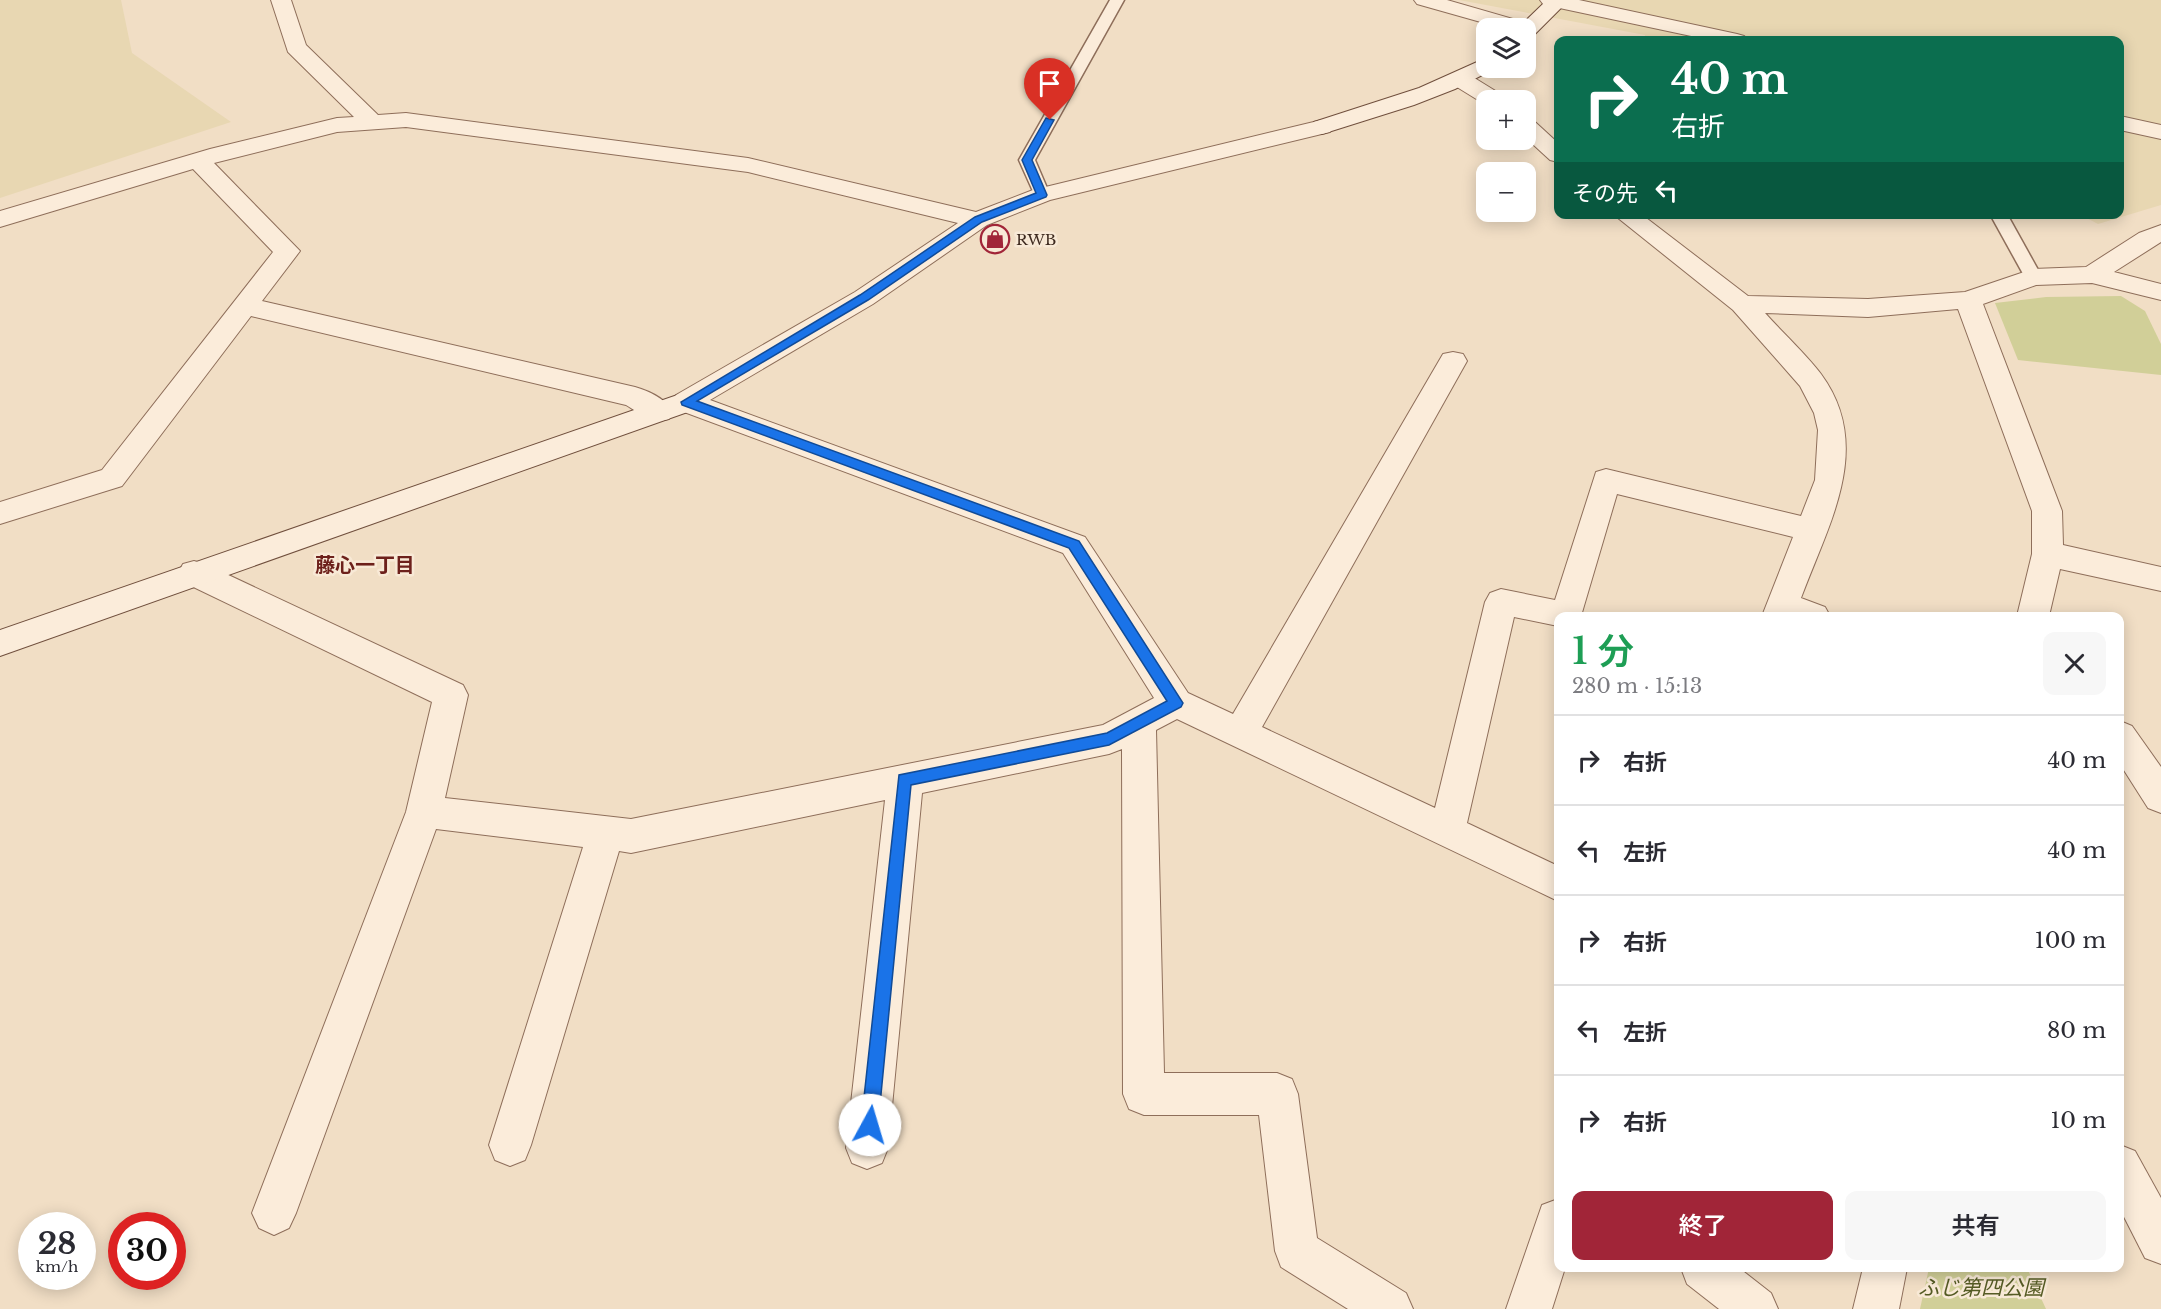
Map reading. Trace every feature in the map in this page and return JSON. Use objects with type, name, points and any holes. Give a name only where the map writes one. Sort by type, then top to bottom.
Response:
[{"type":"street","points":[[281,0],[296,47],[374,123]]},
{"type":"street","points":[[1424,0],[1485,18]]},
{"type":"street","points":[[1536,19],[1555,1],[1718,36]]},
{"type":"street","points":[[0,643],[194,573],[673,407],[864,298],[978,220],[1042,195],[1322,127],[1425,94],[1476,70]]},
{"type":"street","points":[[1461,79],[1478,90]]},
{"type":"street","points":[[0,219],[198,160],[337,125],[406,120],[748,165],[978,220]]},
{"type":"street","points":[[2124,124],[2161,132]]},
{"type":"street","points":[[1536,135],[1554,150]]},
{"type":"street","points":[[0,513],[112,478],[287,251],[198,160]]},
{"type":"street","points":[[1632,219],[1742,304],[1811,381],[1828,413],[1832,430],[1830,480],[1780,611]]},
{"type":"street","points":[[2092,274],[2148,238],[2161,233]]},
{"type":"street","points":[[1742,304],[1868,308],[1968,300],[2033,276],[2092,274],[2160,296]]},
{"type":"street","points":[[1968,300],[2047,511],[2048,554],[2036,612]]},
{"type":"street","points":[[245,306],[673,407],[1074,545],[1176,703],[1554,882]]},
{"type":"street","points":[[1240,734],[1453,361]]},
{"type":"street","points":[[1567,612],[1606,480],[1811,530]]},
{"type":"street","points":[[2048,554],[2161,579]]},
{"type":"street","points":[[194,573],[451,695],[424,812],[274,1213]]},
{"type":"street","points":[[1447,832],[1501,602],[1554,613]]},
{"type":"street","points":[[424,812],[631,836],[1109,739],[1176,703]]},
{"type":"street","points":[[1139,723],[1144,1094],[1277,1094],[1297,1251],[1390,1309]]},
{"type":"street","points":[[2124,742],[2161,797]]},
{"type":"street","points":[[867,1148],[904,780]]},
{"type":"street","points":[[510,1145],[606,832]]},
{"type":"street","points":[[2124,1173],[2161,1242]]},
{"type":"street","points":[[1529,1309],[1554,1233]]},
{"type":"street","points":[[1708,1272],[1755,1309]]},
{"type":"street","points":[[1876,1309],[1884,1272]]},
{"type":"lane","points":[[1042,195],[1027,160],[1117,0]]},
{"type":"lane","points":[[2001,219],[2033,276]]},
{"type":"shaded area","points":[[0,0],[121,0],[132,53],[231,122],[0,198]]},
{"type":"shaded area","points":[[1459,0],[2161,0],[2161,205],[2124,216],[2124,36],[1645,35]]},
{"type":"shaded area","points":[[2089,219],[2115,219],[2098,224]]},
{"type":"green space","points":[[2121,296],[2145,311],[2161,344],[2161,375],[2018,360],[1995,303],[2046,297]]},
{"type":"green space","name":"ふじ第四公園","points":[[1928,1272],[2029,1272],[2046,1309],[1920,1309]]},
{"type":"place","name":"RWB","points":[[995,239]]},
{"type":"district","name":"藤心一丁目","points":[[365,565]]},
{"type":"route","points":[[870,1125],[904,780],[1109,739],[1176,703],[1074,545],[686,402],[864,298],[978,220],[1042,195],[1027,160],[1050,120]]}]
